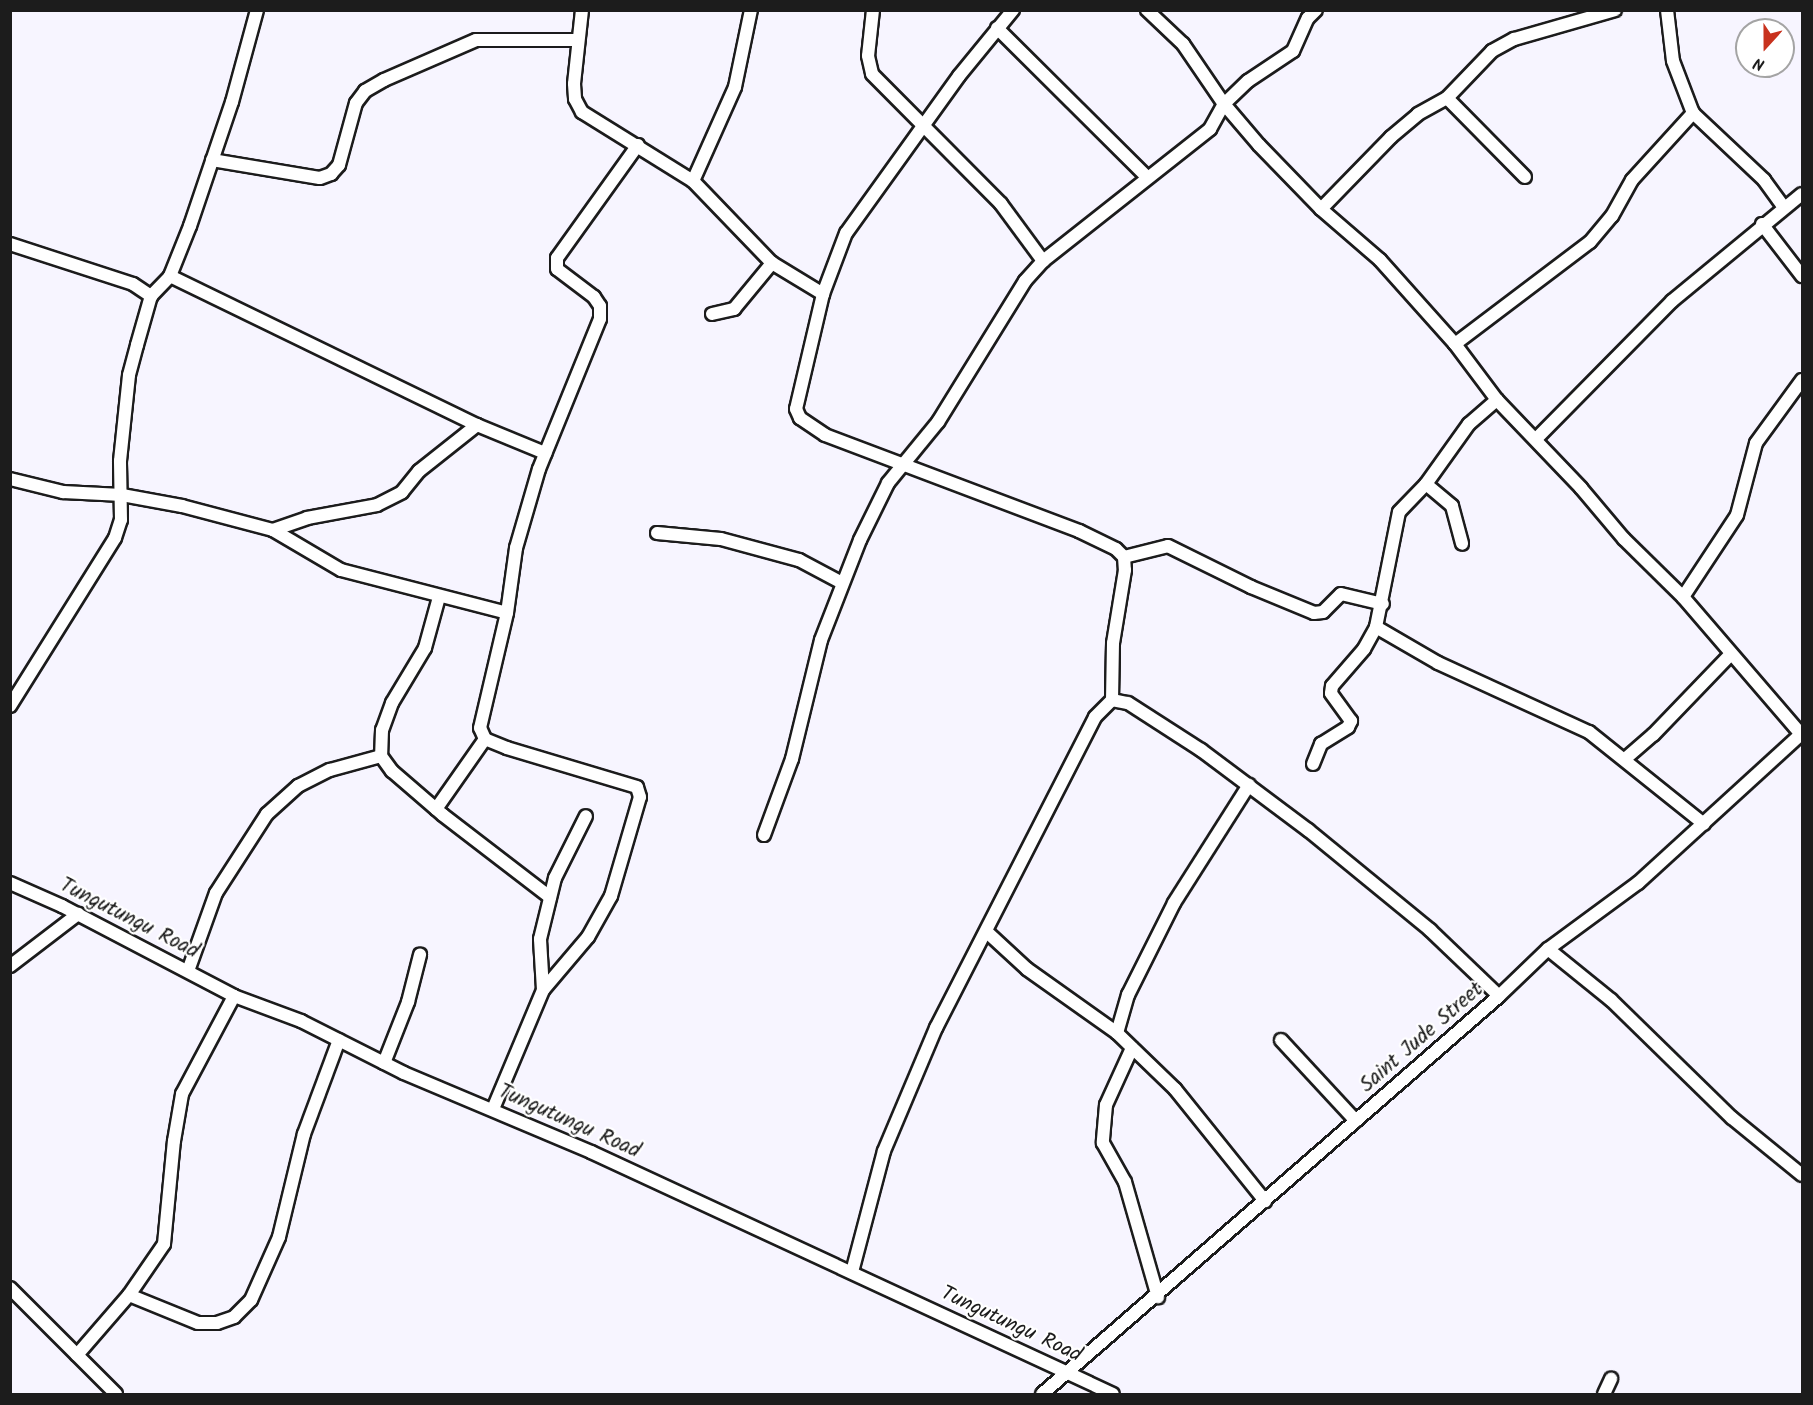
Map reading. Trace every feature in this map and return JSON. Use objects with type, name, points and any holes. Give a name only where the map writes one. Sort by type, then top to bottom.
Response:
[{"type":"street","points":[[10,706],[115,538],[121,520],[120,461],[129,375],[151,296],[170,276],[212,160],[257,10]]},
{"type":"street","points":[[582,10],[577,40],[574,99],[582,112],[693,181],[772,263],[823,294]]},
{"type":"street","points":[[693,181],[735,87],[751,10]]},
{"type":"street","points":[[873,10],[868,67],[922,128],[1001,204],[1043,261]]},
{"type":"street","points":[[1013,10],[922,128],[846,233],[823,294],[796,409],[800,418],[825,435],[1079,531],[1116,549],[1124,557]]},
{"type":"street","points":[[1147,10],[1183,44],[1224,104],[1321,209],[1380,260],[1455,344],[1497,400],[1536,439],[1624,539],[1683,597],[1730,655],[1802,734]]},
{"type":"street","points":[[764,835],[792,759],[821,640],[842,583],[875,505],[902,464],[939,422],[1025,281],[1043,261],[1210,129],[1224,104],[1248,81],[1293,51],[1308,18],[1316,10]]},
{"type":"street","points":[[1321,209],[1418,114],[1446,98],[1477,64],[1514,39],[1615,10]]},
{"type":"street","points":[[1667,10],[1673,61],[1682,93],[1694,112],[1764,180],[1783,207]]},
{"type":"street","points":[[998,28],[1147,177]]},
{"type":"street","points":[[212,160],[311,177],[331,174],[339,165],[356,103],[365,91],[384,80],[476,40],[577,40]]},
{"type":"street","points":[[1446,98],[1525,177]]},
{"type":"street","points":[[1455,344],[1590,242],[1612,216],[1632,180],[1694,112]]},
{"type":"street","points":[[484,739],[480,728],[507,613],[516,548],[545,453],[600,319],[600,306],[594,297],[558,269],[557,258],[638,145]]},
{"type":"street","points":[[1536,439],[1672,301],[1724,262],[1762,224],[1803,194]]},
{"type":"street","points":[[1762,224],[1803,276]]},
{"type":"street","points":[[10,244],[133,284],[151,296]]},
{"type":"street","points":[[712,314],[734,309],[772,263]]},
{"type":"street","points":[[170,276],[477,425],[545,453]]},
{"type":"street","points":[[1683,597],[1737,515],[1756,443],[1803,380]]},
{"type":"street","points":[[1313,764],[1321,744],[1348,727],[1349,715],[1331,693],[1332,686],[1364,649],[1376,627],[1383,604],[1399,512],[1426,484],[1468,424],[1497,400]]},
{"type":"street","points":[[273,530],[307,518],[377,505],[402,492],[418,471],[477,425]]},
{"type":"street","points":[[10,479],[63,492],[122,495],[182,506],[273,530],[341,570],[507,613]]},
{"type":"street","points":[[1426,484],[1452,506],[1462,544]]},
{"type":"street","points":[[657,533],[721,539],[799,560],[842,583]]},
{"type":"street","points":[[1124,557],[1168,546],[1251,587],[1314,613],[1323,612],[1341,594],[1383,604]]},
{"type":"street","points":[[852,1272],[884,1151],[936,1028],[988,933],[1007,887],[1095,717],[1112,700],[1113,644],[1124,557]]},
{"type":"street","points":[[439,597],[425,648],[388,712],[382,730],[381,756],[392,771],[436,809],[550,897]]},
{"type":"street","points":[[1376,627],[1438,663],[1589,732],[1704,824]]},
{"type":"street","points":[[1625,759],[1653,735],[1730,655]]},
{"type":"street","points":[[1112,700],[1128,703],[1249,785],[1430,930],[1499,996]]},
{"type":"street","name":"Saint Jude Street","points":[[1042,1395],[1158,1297],[1499,996],[1548,949],[1638,883],[1802,734]]},
{"type":"street","points":[[436,809],[484,739]]},
{"type":"street","points":[[484,739],[637,787],[640,797],[610,896],[588,937],[543,990],[493,1109]]},
{"type":"street","points":[[189,971],[220,885],[267,814],[298,786],[330,770],[381,756]]},
{"type":"street","points":[[1117,1033],[1128,995],[1174,903],[1249,785]]},
{"type":"street","points":[[543,990],[540,939],[550,897],[555,878],[586,816]]},
{"type":"street","name":"Tungutungu Road","points":[[10,883],[78,914],[234,996],[493,1109],[852,1272],[1113,1395]]},
{"type":"street","points":[[10,966],[78,914]]},
{"type":"street","points":[[988,933],[1027,969],[1117,1033],[1175,1089],[1265,1201]]},
{"type":"street","points":[[1548,949],[1611,1000],[1732,1118],[1803,1175]]},
{"type":"street","points":[[384,1063],[408,1002],[420,955]]},
{"type":"street","points":[[77,1355],[129,1295],[164,1244],[174,1142],[188,1078],[234,996]]},
{"type":"street","points":[[129,1295],[198,1323],[217,1323],[234,1317],[251,1300],[279,1237],[304,1134],[339,1040]]},
{"type":"street","points":[[1281,1040],[1356,1121]]},
{"type":"street","points":[[1132,1048],[1106,1105],[1103,1143],[1125,1182],[1158,1297]]},
{"type":"street","points":[[10,1288],[116,1395]]},
{"type":"street","points":[[1604,1395],[1611,1379]]}]
